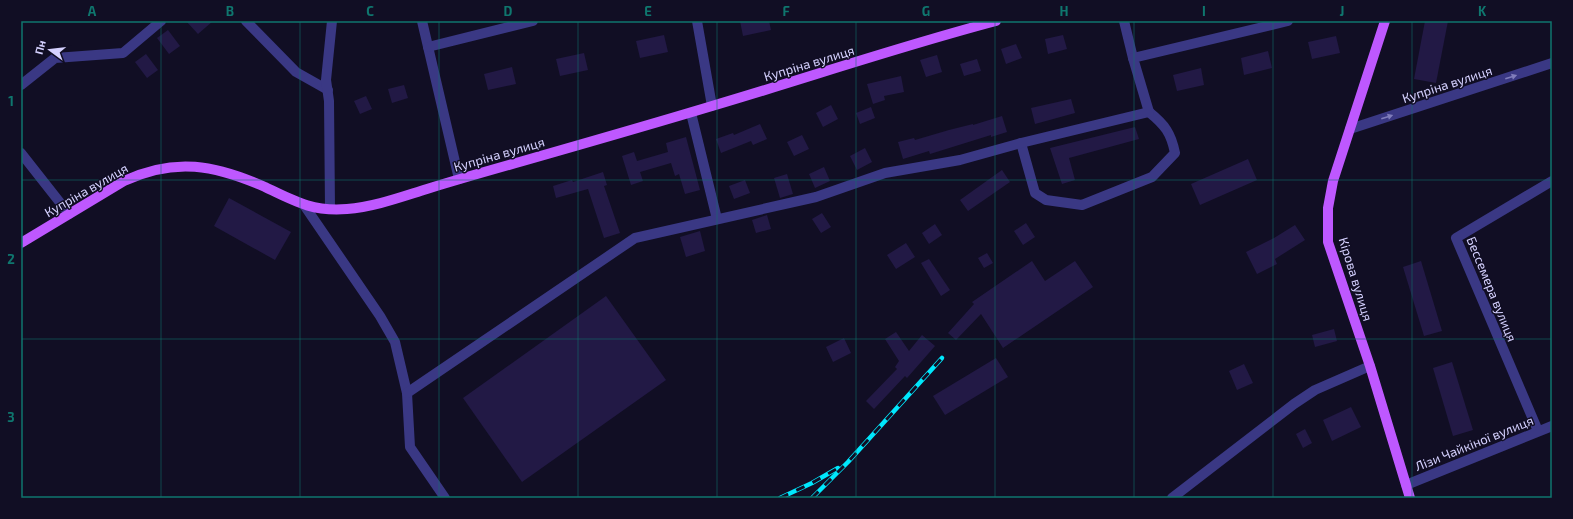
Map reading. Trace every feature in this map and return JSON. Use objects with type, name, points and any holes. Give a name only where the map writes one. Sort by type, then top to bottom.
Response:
[{"type":"main road","name":"Купріна вулиця","points":[[21,243],[124,181],[139,174],[167,167],[194,166],[224,172],[262,186],[304,205],[323,209],[348,209],[382,203],[459,179],[712,106],[936,37],[996,21]]},
{"type":"main road","name":"Кірова вулиця","points":[[1385,21],[1333,181],[1328,208],[1328,242],[1370,366],[1410,498]]},
{"type":"street","points":[[21,85],[55,58],[123,53],[161,21]]},
{"type":"street","points":[[246,21],[296,72],[328,90]]},
{"type":"street","points":[[330,209],[330,101],[326,80],[332,21]]},
{"type":"street","points":[[422,21],[459,179]]},
{"type":"street","points":[[428,47],[533,21]]},
{"type":"street","points":[[698,21],[712,106]]},
{"type":"street","points":[[1021,143],[1035,194],[1046,200],[1082,205],[1152,177],[1175,153],[1172,139],[1164,124],[1149,112],[1124,21]]},
{"type":"street","points":[[1133,58],[1288,21]]},
{"type":"street","name":"Купріна вулиця","points":[[1350,129],[1552,63]]},
{"type":"street","points":[[691,112],[716,219]]},
{"type":"street","points":[[407,393],[636,238],[816,197],[885,173],[960,160],[1021,143],[1149,112]]},
{"type":"street","points":[[21,152],[69,214]]},
{"type":"street","name":"Бессемера вулиця","points":[[1538,431],[1456,238],[1552,181]]},
{"type":"street","points":[[304,205],[380,316],[395,342],[407,393],[410,448],[445,498]]},
{"type":"street","points":[[1172,498],[1314,390],[1370,366]]},
{"type":"street","name":"Лізи Чайкіної вулиця","points":[[1406,485],[1552,426]]},
{"type":"building","points":[[186,21],[213,21],[198,34]]},
{"type":"building","points":[[740,21],[769,21],[771,30],[743,36]]},
{"type":"building","points":[[1425,21],[1448,21],[1436,83],[1414,79]]},
{"type":"building","points":[[168,30],[180,46],[169,54],[157,38]]},
{"type":"building","points":[[664,35],[668,52],[640,58],[636,41]]},
{"type":"building","points":[[1063,35],[1067,49],[1048,54],[1045,39]]},
{"type":"building","points":[[1336,36],[1340,53],[1312,59],[1308,42]]},
{"type":"building","points":[[1016,44],[1022,58],[1006,64],[1001,49]]},
{"type":"building","points":[[1268,51],[1272,68],[1244,75],[1241,58]]},
{"type":"building","points":[[584,53],[588,70],[560,76],[556,59]]},
{"type":"building","points":[[146,54],[158,70],[147,78],[135,62]]},
{"type":"building","points":[[937,55],[942,72],[926,77],[920,60]]},
{"type":"building","points":[[977,59],[981,71],[964,76],[960,64]]},
{"type":"building","points":[[512,67],[516,84],[488,90],[484,74]]},
{"type":"building","points":[[1201,68],[1204,85],[1177,91],[1173,75]]},
{"type":"building","points":[[901,76],[904,92],[884,96],[885,100],[873,104],[867,84]]},
{"type":"building","points":[[404,85],[408,98],[392,103],[388,89]]},
{"type":"building","points":[[366,96],[372,109],[360,114],[354,101]]},
{"type":"building","points":[[1071,99],[1075,113],[1035,124],[1031,108]]},
{"type":"building","points":[[831,105],[838,119],[823,127],[816,113]]},
{"type":"building","points":[[871,107],[875,118],[860,124],[856,113]]},
{"type":"building","points":[[1002,116],[1007,132],[991,137],[991,135],[930,154],[929,151],[903,159],[898,142],[914,138],[915,140]]},
{"type":"building","points":[[760,124],[767,139],[753,145],[751,141],[721,153],[716,139],[733,133],[734,135]]},
{"type":"building","points":[[1135,127],[1139,139],[1069,158],[1075,180],[1062,184],[1050,148]]},
{"type":"building","points":[[802,135],[809,149],[794,156],[787,142]]},
{"type":"building","points":[[686,137],[700,190],[685,194],[679,174],[675,176],[671,163],[640,172],[643,181],[631,185],[622,156],[634,152],[637,161],[668,152],[666,143]]},
{"type":"building","points":[[865,148],[872,162],[857,170],[850,156]]},
{"type":"building","points":[[1248,159],[1257,180],[1200,205],[1191,184]]},
{"type":"building","points":[[824,167],[830,181],[815,188],[809,174]]},
{"type":"building","points":[[1002,170],[1010,182],[968,211],[960,200]]},
{"type":"building","points":[[603,172],[607,185],[604,186],[620,233],[604,238],[588,189],[556,198],[553,186],[572,180],[573,182]]},
{"type":"building","points":[[787,174],[793,194],[780,198],[774,178]]},
{"type":"building","points":[[745,180],[750,193],[734,199],[729,186]]},
{"type":"building","points":[[229,198],[291,232],[275,260],[214,226]]},
{"type":"building","points":[[822,213],[831,227],[821,233],[812,219]]},
{"type":"building","points":[[767,215],[771,229],[756,233],[752,220]]},
{"type":"building","points":[[1026,223],[1035,237],[1023,245],[1014,231]]},
{"type":"building","points":[[935,224],[942,235],[929,244],[922,233]]},
{"type":"building","points":[[1295,225],[1305,240],[1275,259],[1277,264],[1257,274],[1246,252],[1274,238]]},
{"type":"building","points":[[700,231],[705,251],[686,257],[680,237]]},
{"type":"building","points":[[906,243],[915,257],[896,269],[887,255]]},
{"type":"building","points":[[987,253],[993,263],[984,268],[978,258]]},
{"type":"building","points":[[929,259],[950,290],[941,296],[921,263]]},
{"type":"building","points":[[1032,261],[1045,281],[1075,261],[1093,287],[1003,348],[981,314],[956,340],[948,333],[974,304],[972,302]]},
{"type":"building","points":[[1421,261],[1442,331],[1424,336],[1403,267]]},
{"type":"building","points":[[606,296],[666,380],[522,482],[463,398]]},
{"type":"building","points":[[1334,329],[1337,341],[1315,347],[1312,335]]},
{"type":"building","points":[[896,332],[909,351],[922,335],[935,346],[907,378],[905,376],[874,409],[866,401],[897,369],[895,367],[899,361],[885,339]]},
{"type":"building","points":[[844,338],[851,353],[833,362],[826,347]]},
{"type":"building","points":[[996,358],[1008,377],[945,415],[933,396]]},
{"type":"building","points":[[1452,362],[1473,430],[1453,436],[1433,368]]},
{"type":"building","points":[[1244,364],[1253,383],[1237,390],[1229,371]]},
{"type":"building","points":[[1351,407],[1361,427],[1332,441],[1323,420]]},
{"type":"building","points":[[1305,429],[1312,443],[1303,448],[1296,434]]},
{"type":"railway","points":[[812,498],[848,462],[942,358]]},
{"type":"railway","points":[[780,498],[812,483],[838,468]]}]
